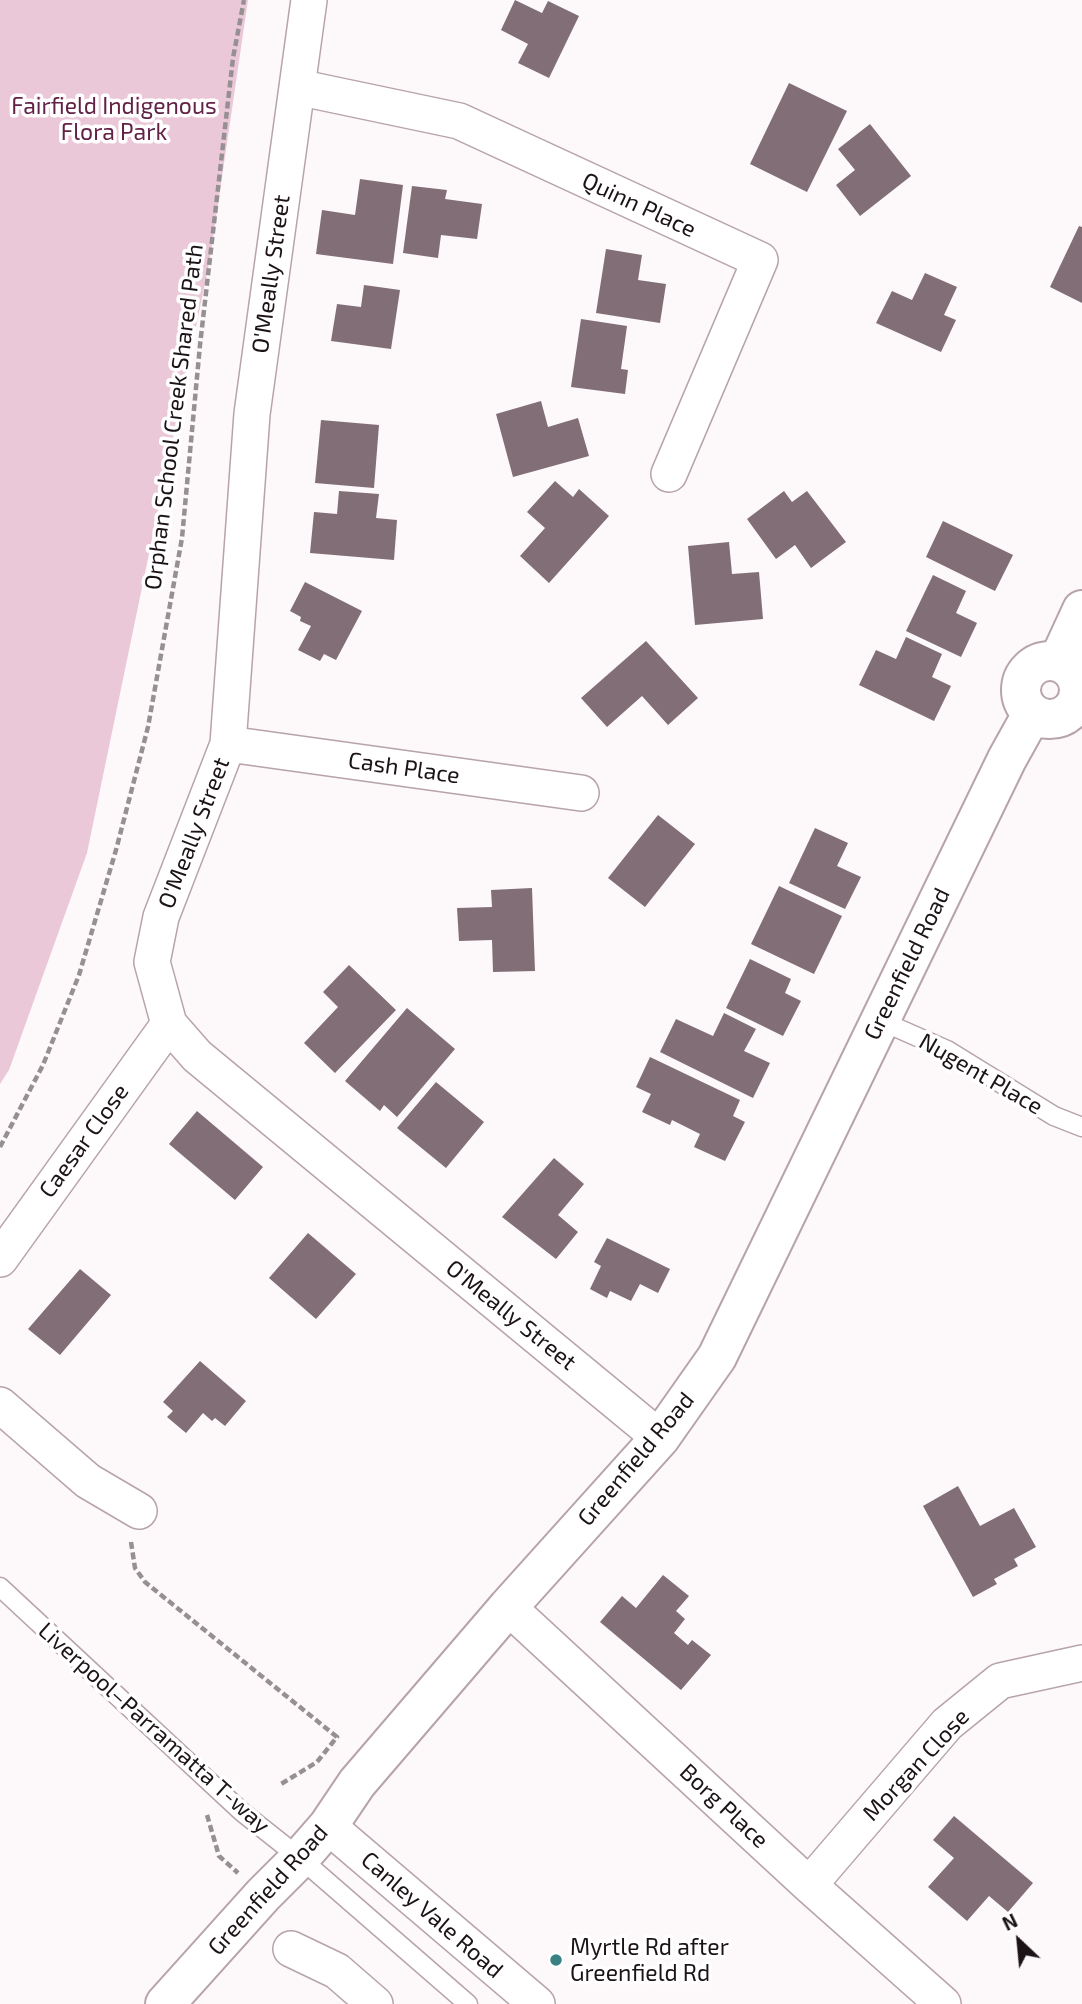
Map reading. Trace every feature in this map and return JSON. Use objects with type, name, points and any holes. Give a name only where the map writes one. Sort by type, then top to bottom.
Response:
[{"type":"street","name":"O'Meally Street","points":[[309,0],[252,414],[228,744],[159,928],[152,962],[169,1024],[197,1056],[660,1438]]},
{"type":"street","name":"Quinn Place","points":[[297,87],[459,121],[760,260],[668,474]]},
{"type":"street","points":[[1058,662],[1082,610]]},
{"type":"street","points":[[1042,662],[1058,662],[1076,676],[1079,706],[1065,716],[1046,720],[1032,714],[1022,703],[1021,683],[1025,673],[1033,666],[1042,662]]},
{"type":"street","name":"Greenfield Road","points":[[165,2004],[328,1826],[356,1783],[508,1606],[660,1438],[717,1357],[879,1020],[1007,759],[1032,714]]},
{"type":"street","name":"Cash Place","points":[[228,744],[580,793]]},
{"type":"street","name":"Caesar Close","points":[[0,1259],[169,1024]]},
{"type":"street","points":[[0,1405],[88,1481],[139,1511]]},
{"type":"street","name":"Borg Place","points":[[508,1606],[809,1885],[943,2004]]},
{"type":"street","name":"Morgan Close","points":[[809,1885],[947,1724],[1000,1681],[1082,1664]]},
{"type":"street","name":"Canley Vale Road","points":[[328,1826],[537,2004]]},
{"type":"street","points":[[291,1949],[337,1971],[375,2004]]},
{"type":"lane","name":"Nugent Place","points":[[879,1020],[947,1050],[1054,1116],[1082,1128]]},
{"type":"lane","name":"Liverpool–Parramatta T-way","points":[[0,1587],[242,1812],[300,1858],[468,2004]]},
{"type":"path","name":"Orphan School Creek Shared Path","points":[[0,1147],[43,1065],[79,975],[116,850],[148,727],[182,538],[200,345],[233,58],[244,0]]},
{"type":"path","points":[[139,1511],[130,1545],[135,1568],[145,1582],[337,1737],[317,1762],[281,1784]]},
{"type":"green space","name":"Fairfield Indigenous Flora Park","points":[[0,0],[248,0],[210,259],[87,853],[9,1070],[0,1084]]},
{"type":"building","points":[[515,0],[542,13],[548,1],[579,16],[549,78],[518,63],[528,44],[501,30]]},
{"type":"building","points":[[789,83],[847,111],[807,192],[750,164]]},
{"type":"building","points":[[870,124],[911,176],[860,216],[836,185],[855,170],[838,149]]},
{"type":"building","points":[[360,179],[403,185],[393,264],[316,254],[322,210],[355,215]]},
{"type":"building","points":[[412,186],[447,190],[445,199],[482,204],[477,239],[441,235],[438,258],[403,253]]},
{"type":"building","points":[[1079,226],[1082,227],[1082,303],[1050,287]]},
{"type":"building","points":[[606,249],[642,255],[638,280],[666,284],[660,323],[596,313]]},
{"type":"building","points":[[925,273],[957,287],[944,315],[956,320],[941,352],[876,323],[892,291],[912,300]]},
{"type":"building","points":[[364,285],[400,290],[391,349],[331,341],[337,304],[361,307]]},
{"type":"building","points":[[581,319],[627,326],[621,369],[628,370],[625,394],[571,387]]},
{"type":"building","points":[[541,401],[548,427],[578,418],[589,456],[513,477],[496,414]]},
{"type":"building","points":[[321,420],[379,425],[374,488],[315,483]]},
{"type":"building","points":[[555,481],[573,497],[579,489],[609,516],[549,583],[520,556],[545,528],[527,512]]},
{"type":"building","points":[[339,491],[379,494],[376,518],[397,520],[394,560],[310,553],[314,512],[337,514]]},
{"type":"building","points":[[784,491],[792,502],[807,491],[846,542],[811,568],[795,545],[776,559],[747,519]]},
{"type":"building","points":[[943,521],[1013,555],[995,591],[926,557]]},
{"type":"building","points":[[729,542],[732,574],[759,572],[763,619],[695,625],[688,546]]},
{"type":"building","points":[[933,575],[966,591],[956,613],[977,623],[961,657],[906,631]]},
{"type":"building","points":[[305,582],[362,611],[336,660],[324,654],[320,661],[298,650],[311,626],[300,621],[301,617],[290,611]]},
{"type":"building","points":[[906,637],[942,654],[932,677],[951,686],[934,721],[859,685],[876,650],[896,659]]},
{"type":"building","points":[[646,641],[698,698],[668,725],[642,696],[607,727],[581,698]]},
{"type":"building","points":[[658,815],[695,844],[645,907],[608,878]]},
{"type":"building","points":[[815,828],[848,843],[837,866],[861,877],[845,909],[789,883]]},
{"type":"building","points":[[779,886],[842,916],[814,974],[751,944]]},
{"type":"building","points":[[532,888],[535,971],[493,972],[492,940],[459,941],[457,908],[492,907],[491,890]]},
{"type":"building","points":[[750,959],[791,979],[785,993],[801,1001],[783,1036],[726,1008]]},
{"type":"building","points":[[349,965],[396,1010],[335,1073],[304,1043],[338,1007],[323,992]]},
{"type":"building","points":[[407,1008],[455,1049],[397,1117],[384,1105],[380,1111],[345,1081]]},
{"type":"building","points":[[724,1013],[756,1029],[744,1051],[770,1063],[753,1098],[660,1052],[676,1019],[713,1036]]},
{"type":"building","points":[[650,1057],[740,1100],[733,1116],[745,1122],[725,1161],[694,1147],[700,1134],[672,1120],[670,1125],[642,1112],[651,1094],[636,1087]]},
{"type":"building","points":[[436,1082],[484,1122],[446,1168],[397,1128]]},
{"type":"building","points":[[197,1111],[263,1167],[235,1200],[169,1144]]},
{"type":"building","points":[[554,1158],[584,1184],[558,1215],[578,1232],[556,1259],[502,1217]]},
{"type":"building","points":[[308,1233],[356,1274],[316,1319],[269,1278]]},
{"type":"building","points":[[607,1238],[670,1269],[658,1293],[640,1284],[631,1301],[610,1291],[607,1298],[590,1289],[601,1266],[594,1262]]},
{"type":"building","points":[[80,1269],[111,1295],[60,1355],[28,1329]]},
{"type":"building","points":[[200,1361],[246,1401],[225,1426],[215,1418],[212,1421],[203,1413],[186,1433],[167,1417],[173,1411],[163,1402]]},
{"type":"building","points":[[958,1486],[980,1526],[1014,1508],[1036,1547],[1014,1559],[1018,1566],[994,1579],[997,1584],[973,1597],[923,1506]]},
{"type":"building","points":[[663,1575],[689,1596],[676,1611],[685,1619],[674,1633],[688,1645],[692,1640],[711,1655],[681,1690],[600,1622],[622,1596],[636,1608]]},
{"type":"building","points":[[954,1816],[1033,1883],[1008,1912],[989,1896],[967,1921],[928,1887],[954,1858],[933,1840]]},
{"type":"place","name":"Myrtle Rd after Greenfield Rd","points":[[556,1960]]}]
